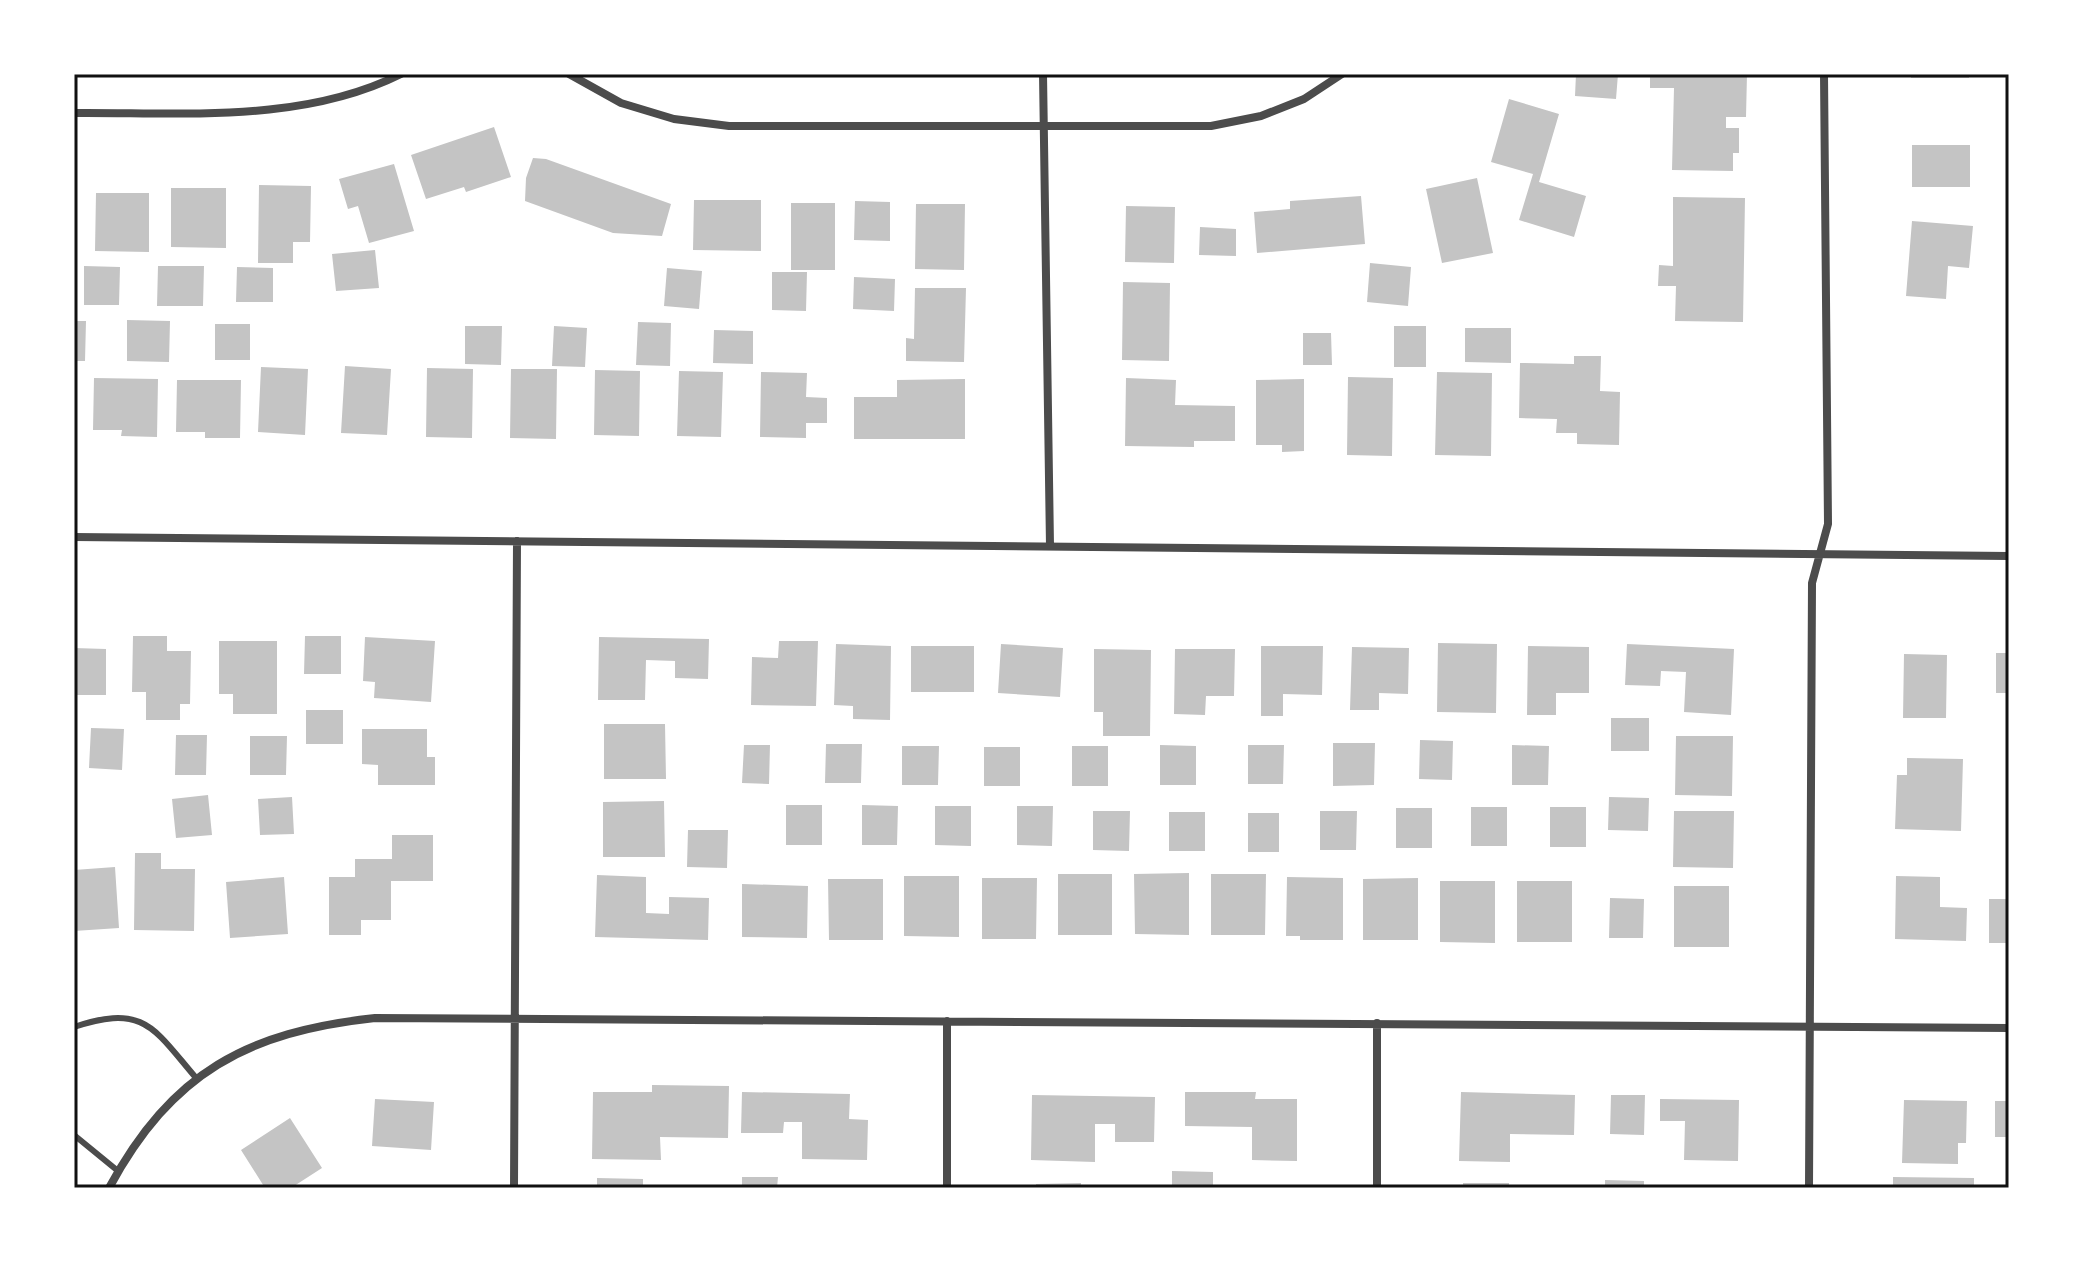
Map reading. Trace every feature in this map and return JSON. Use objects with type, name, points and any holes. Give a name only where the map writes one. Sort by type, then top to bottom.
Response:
[{"type":"street","points":[[74,113],[281,109],[341,97],[401,74]]},
{"type":"street","points":[[569,74],[621,103],[674,119],[729,126],[1211,126],[1275,110],[1304,99],[1342,74]]},
{"type":"street","points":[[1043,74],[1050,546]]},
{"type":"street","points":[[1809,1188],[1812,583],[1828,524],[1824,74]]},
{"type":"street","points":[[74,537],[2009,556]]},
{"type":"street","points":[[514,1188],[517,541]]},
{"type":"street","points":[[109,1188],[124,1158],[164,1107],[213,1066],[257,1043],[320,1024],[375,1018],[2009,1028]]},
{"type":"street","points":[[947,1021],[947,1188]]},
{"type":"street","points":[[1377,1023],[1377,1188]]},
{"type":"lane","points":[[74,1027],[108,1015],[149,1023],[197,1079]]},
{"type":"lane","points":[[74,1135],[118,1171]]},
{"type":"building","points":[[1576,74],[1618,74],[1616,99],[1575,96]]},
{"type":"building","points":[[1650,74],[1747,74],[1746,117],[1726,117],[1726,128],[1739,128],[1739,153],[1733,153],[1733,171],[1672,170],[1674,88],[1650,88]]},
{"type":"building","points":[[1911,74],[1969,74],[1969,78],[1911,78]]},
{"type":"building","points":[[1509,99],[1559,114],[1539,182],[1586,196],[1574,237],[1519,220],[1533,174],[1491,162]]},
{"type":"building","points":[[494,127],[511,177],[466,192],[464,187],[426,199],[411,155]]},
{"type":"building","points":[[1912,145],[1970,145],[1970,187],[1912,187]]},
{"type":"building","points":[[533,158],[546,159],[671,204],[662,236],[613,233],[525,201],[526,178]]},
{"type":"building","points":[[394,164],[414,231],[369,243],[358,206],[348,209],[339,179]]},
{"type":"building","points":[[1477,178],[1493,253],[1442,263],[1426,189]]},
{"type":"building","points":[[259,185],[311,186],[310,242],[293,242],[293,263],[258,263]]},
{"type":"building","points":[[171,188],[226,188],[226,248],[171,247]]},
{"type":"building","points":[[96,193],[149,193],[149,252],[95,251]]},
{"type":"building","points":[[1361,196],[1365,244],[1257,253],[1254,212],[1290,209],[1290,201]]},
{"type":"building","points":[[1673,197],[1745,198],[1743,322],[1675,321],[1676,286],[1658,286],[1659,265],[1673,266]]},
{"type":"building","points":[[694,200],[761,200],[761,251],[693,250]]},
{"type":"building","points":[[855,201],[890,202],[890,241],[854,240]]},
{"type":"building","points":[[791,203],[835,203],[835,270],[791,270]]},
{"type":"building","points":[[916,204],[965,204],[964,270],[915,269]]},
{"type":"building","points":[[1126,206],[1175,207],[1174,263],[1125,262]]},
{"type":"building","points":[[1912,221],[1973,226],[1969,268],[1948,266],[1946,299],[1906,296]]},
{"type":"building","points":[[1200,227],[1236,229],[1236,256],[1199,255]]},
{"type":"building","points":[[375,250],[379,288],[336,291],[332,254]]},
{"type":"building","points":[[1370,263],[1411,267],[1408,306],[1367,302]]},
{"type":"building","points":[[84,266],[120,267],[119,305],[84,305]]},
{"type":"building","points":[[158,266],[204,266],[203,306],[157,306]]},
{"type":"building","points":[[237,267],[273,268],[273,302],[236,302]]},
{"type":"building","points":[[667,268],[702,271],[699,309],[664,306]]},
{"type":"building","points":[[772,272],[807,272],[806,311],[772,310]]},
{"type":"building","points":[[854,277],[895,279],[894,311],[853,309]]},
{"type":"building","points":[[1123,282],[1170,283],[1169,361],[1122,360]]},
{"type":"building","points":[[915,288],[966,288],[964,362],[906,361],[906,338],[914,339]]},
{"type":"building","points":[[127,320],[170,321],[169,362],[127,361]]},
{"type":"building","points":[[74,321],[86,321],[85,361],[74,361]]},
{"type":"building","points":[[638,322],[671,323],[670,366],[636,365]]},
{"type":"building","points":[[215,324],[250,324],[250,360],[215,360]]},
{"type":"building","points":[[465,326],[502,326],[501,365],[465,364]]},
{"type":"building","points":[[554,326],[587,328],[585,367],[552,366]]},
{"type":"building","points":[[1394,326],[1426,326],[1426,367],[1394,367]]},
{"type":"building","points":[[1465,328],[1511,328],[1511,363],[1465,362]]},
{"type":"building","points":[[714,330],[753,331],[753,364],[713,363]]},
{"type":"building","points":[[1303,333],[1331,333],[1332,365],[1303,365]]},
{"type":"building","points":[[1574,356],[1601,356],[1600,391],[1620,392],[1619,445],[1577,444],[1577,433],[1556,433],[1557,419],[1519,418],[1520,363],[1574,364]]},
{"type":"building","points":[[345,366],[391,369],[387,435],[341,433]]},
{"type":"building","points":[[261,367],[308,369],[305,435],[258,432]]},
{"type":"building","points":[[427,368],[473,369],[472,438],[426,437]]},
{"type":"building","points":[[511,369],[557,369],[556,439],[510,438]]},
{"type":"building","points":[[595,370],[640,371],[639,436],[594,435]]},
{"type":"building","points":[[679,371],[723,372],[721,437],[677,436]]},
{"type":"building","points":[[761,372],[807,373],[806,397],[827,398],[827,423],[806,423],[806,438],[760,437]]},
{"type":"building","points":[[1437,372],[1492,373],[1491,456],[1435,455]]},
{"type":"building","points":[[1348,377],[1393,378],[1392,456],[1347,455]]},
{"type":"building","points":[[94,378],[158,379],[157,437],[121,436],[122,430],[93,430]]},
{"type":"building","points":[[1126,378],[1176,380],[1175,405],[1235,406],[1235,441],[1194,441],[1194,447],[1125,446]]},
{"type":"building","points":[[965,379],[965,439],[854,439],[854,397],[897,397],[897,380]]},
{"type":"building","points":[[1304,379],[1304,451],[1282,452],[1282,445],[1256,445],[1256,380]]},
{"type":"building","points":[[177,380],[241,380],[240,438],[205,438],[205,432],[176,432]]},
{"type":"building","points":[[133,636],[167,636],[167,651],[191,651],[190,704],[180,704],[180,720],[146,720],[146,692],[132,692]]},
{"type":"building","points":[[305,636],[341,636],[341,674],[304,674]]},
{"type":"building","points":[[365,637],[435,641],[431,702],[374,698],[375,682],[363,681]]},
{"type":"building","points":[[599,637],[709,639],[708,679],[675,678],[675,661],[646,660],[645,700],[598,700]]},
{"type":"building","points":[[219,641],[277,641],[277,714],[233,714],[233,694],[219,694]]},
{"type":"building","points":[[779,641],[818,641],[816,706],[751,705],[752,657],[778,658]]},
{"type":"building","points":[[1438,643],[1497,644],[1496,713],[1437,712]]},
{"type":"building","points":[[836,644],[891,646],[890,720],[853,719],[853,706],[834,705]]},
{"type":"building","points":[[1001,644],[1063,648],[1060,697],[998,693]]},
{"type":"building","points":[[1627,644],[1734,649],[1731,715],[1684,712],[1686,672],[1661,671],[1660,686],[1625,685]]},
{"type":"building","points":[[911,646],[974,646],[974,692],[911,692]]},
{"type":"building","points":[[1261,646],[1323,646],[1322,695],[1283,694],[1283,716],[1261,716]]},
{"type":"building","points":[[1528,646],[1589,647],[1589,693],[1556,693],[1556,715],[1527,715]]},
{"type":"building","points":[[1352,647],[1409,648],[1408,694],[1379,693],[1379,710],[1350,710]]},
{"type":"building","points":[[74,648],[106,649],[106,695],[74,695]]},
{"type":"building","points":[[1094,649],[1151,650],[1150,736],[1103,736],[1103,712],[1094,712]]},
{"type":"building","points":[[1175,649],[1235,649],[1234,696],[1206,696],[1205,715],[1174,714]]},
{"type":"building","points":[[1996,653],[2009,653],[2009,693],[1996,693]]},
{"type":"building","points":[[1904,654],[1947,655],[1946,718],[1903,718]]},
{"type":"building","points":[[306,710],[343,710],[343,744],[306,744]]},
{"type":"building","points":[[1611,718],[1649,718],[1649,751],[1611,751]]},
{"type":"building","points":[[604,724],[665,724],[666,779],[604,779]]},
{"type":"building","points":[[91,728],[124,729],[122,770],[89,768]]},
{"type":"building","points":[[362,729],[427,729],[427,757],[435,757],[435,785],[378,785],[378,765],[362,764]]},
{"type":"building","points":[[176,735],[207,735],[206,775],[175,775]]},
{"type":"building","points":[[250,736],[287,736],[286,775],[250,775]]},
{"type":"building","points":[[1676,736],[1733,736],[1732,796],[1675,795]]},
{"type":"building","points":[[1420,740],[1453,741],[1452,780],[1419,779]]},
{"type":"building","points":[[1333,743],[1375,743],[1374,785],[1333,786]]},
{"type":"building","points":[[826,744],[862,744],[861,783],[825,783]]},
{"type":"building","points":[[744,745],[770,745],[769,784],[742,783]]},
{"type":"building","points":[[1160,745],[1196,746],[1196,785],[1160,785]]},
{"type":"building","points":[[1248,745],[1284,745],[1283,784],[1248,784]]},
{"type":"building","points":[[1512,745],[1549,746],[1548,785],[1512,785]]},
{"type":"building","points":[[902,746],[939,746],[938,785],[902,785]]},
{"type":"building","points":[[1072,746],[1108,746],[1108,786],[1072,786]]},
{"type":"building","points":[[984,747],[1020,747],[1020,786],[984,786]]},
{"type":"building","points":[[1907,758],[1963,759],[1961,831],[1895,829],[1897,775],[1907,775]]},
{"type":"building","points":[[208,795],[212,835],[176,838],[172,799]]},
{"type":"building","points":[[292,797],[294,834],[260,835],[258,799]]},
{"type":"building","points":[[1609,797],[1649,798],[1648,831],[1608,830]]},
{"type":"building","points":[[664,801],[665,857],[603,857],[603,802]]},
{"type":"building","points":[[786,805],[822,805],[822,845],[786,845]]},
{"type":"building","points":[[862,805],[898,806],[897,845],[862,845]]},
{"type":"building","points":[[935,806],[971,806],[971,846],[935,845]]},
{"type":"building","points":[[1017,806],[1053,806],[1052,846],[1017,845]]},
{"type":"building","points":[[1471,807],[1507,807],[1507,846],[1471,846]]},
{"type":"building","points":[[1550,807],[1586,807],[1586,847],[1550,847]]},
{"type":"building","points":[[1396,808],[1432,808],[1432,848],[1396,848]]},
{"type":"building","points":[[1093,811],[1130,811],[1129,851],[1093,850]]},
{"type":"building","points":[[1320,811],[1357,811],[1356,850],[1320,850]]},
{"type":"building","points":[[1674,811],[1734,811],[1733,868],[1673,867]]},
{"type":"building","points":[[1169,812],[1205,812],[1205,851],[1169,851]]},
{"type":"building","points":[[1248,813],[1279,813],[1279,852],[1248,852]]},
{"type":"building","points":[[688,830],[728,830],[727,868],[687,867]]},
{"type":"building","points":[[392,835],[433,835],[433,881],[391,881],[391,920],[361,920],[361,935],[329,935],[329,877],[355,877],[355,859],[392,859]]},
{"type":"building","points":[[135,853],[161,853],[161,869],[195,869],[194,931],[134,930]]},
{"type":"building","points":[[115,867],[119,928],[74,931],[74,870]]},
{"type":"building","points":[[1189,873],[1189,935],[1135,934],[1134,874]]},
{"type":"building","points":[[1058,874],[1112,874],[1112,935],[1058,935]]},
{"type":"building","points":[[1211,874],[1266,874],[1265,935],[1211,935]]},
{"type":"building","points":[[597,875],[646,877],[646,913],[669,914],[669,897],[709,898],[708,940],[595,937]]},
{"type":"building","points":[[904,876],[959,876],[959,937],[904,936]]},
{"type":"building","points":[[1896,876],[1940,877],[1940,907],[1967,908],[1966,941],[1895,939]]},
{"type":"building","points":[[284,877],[288,934],[230,938],[226,882]]},
{"type":"building","points":[[1287,877],[1343,878],[1343,940],[1300,940],[1300,936],[1286,936]]},
{"type":"building","points":[[982,878],[1037,878],[1036,939],[982,939]]},
{"type":"building","points":[[1418,878],[1418,940],[1363,940],[1363,879]]},
{"type":"building","points":[[828,879],[883,879],[883,940],[829,940]]},
{"type":"building","points":[[1440,881],[1495,881],[1495,943],[1440,942]]},
{"type":"building","points":[[1517,881],[1572,881],[1572,942],[1517,942]]},
{"type":"building","points":[[742,884],[808,886],[807,938],[742,937]]},
{"type":"building","points":[[1674,886],[1729,886],[1729,947],[1674,947]]},
{"type":"building","points":[[1610,898],[1644,899],[1643,938],[1609,938]]},
{"type":"building","points":[[1989,899],[2009,899],[2009,943],[1989,943]]},
{"type":"building","points":[[652,1085],[729,1086],[728,1138],[660,1137],[661,1160],[592,1159],[593,1092],[652,1092]]},
{"type":"building","points":[[742,1092],[850,1094],[849,1119],[868,1120],[867,1160],[802,1159],[802,1122],[784,1122],[783,1133],[741,1133]]},
{"type":"building","points":[[1185,1092],[1256,1092],[1255,1099],[1297,1099],[1297,1161],[1252,1160],[1252,1127],[1185,1126]]},
{"type":"building","points":[[1461,1092],[1575,1095],[1574,1135],[1510,1134],[1510,1162],[1459,1161]]},
{"type":"building","points":[[1032,1095],[1155,1097],[1154,1142],[1115,1142],[1115,1124],[1095,1124],[1095,1162],[1031,1160]]},
{"type":"building","points":[[1611,1095],[1645,1095],[1644,1135],[1610,1134]]},
{"type":"building","points":[[375,1099],[434,1102],[431,1150],[372,1146]]},
{"type":"building","points":[[1660,1099],[1739,1100],[1738,1161],[1684,1160],[1685,1121],[1660,1121]]},
{"type":"building","points":[[1904,1100],[1967,1101],[1966,1143],[1958,1143],[1958,1164],[1902,1163]]},
{"type":"building","points":[[1995,1101],[2009,1101],[2009,1137],[1995,1137]]},
{"type":"building","points":[[290,1118],[322,1168],[291,1188],[265,1188],[241,1150]]},
{"type":"building","points":[[1172,1171],[1213,1172],[1213,1188],[1172,1188]]},
{"type":"building","points":[[742,1177],[778,1177],[777,1188],[742,1188]]},
{"type":"building","points":[[1893,1177],[1974,1178],[1974,1188],[1893,1188]]},
{"type":"building","points":[[597,1178],[643,1179],[643,1188],[597,1188]]},
{"type":"building","points":[[1605,1180],[1644,1181],[1644,1188],[1605,1188]]},
{"type":"building","points":[[1081,1183],[1081,1188],[1036,1188],[1036,1184]]},
{"type":"building","points":[[1463,1183],[1509,1183],[1509,1188],[1463,1188]]}]
